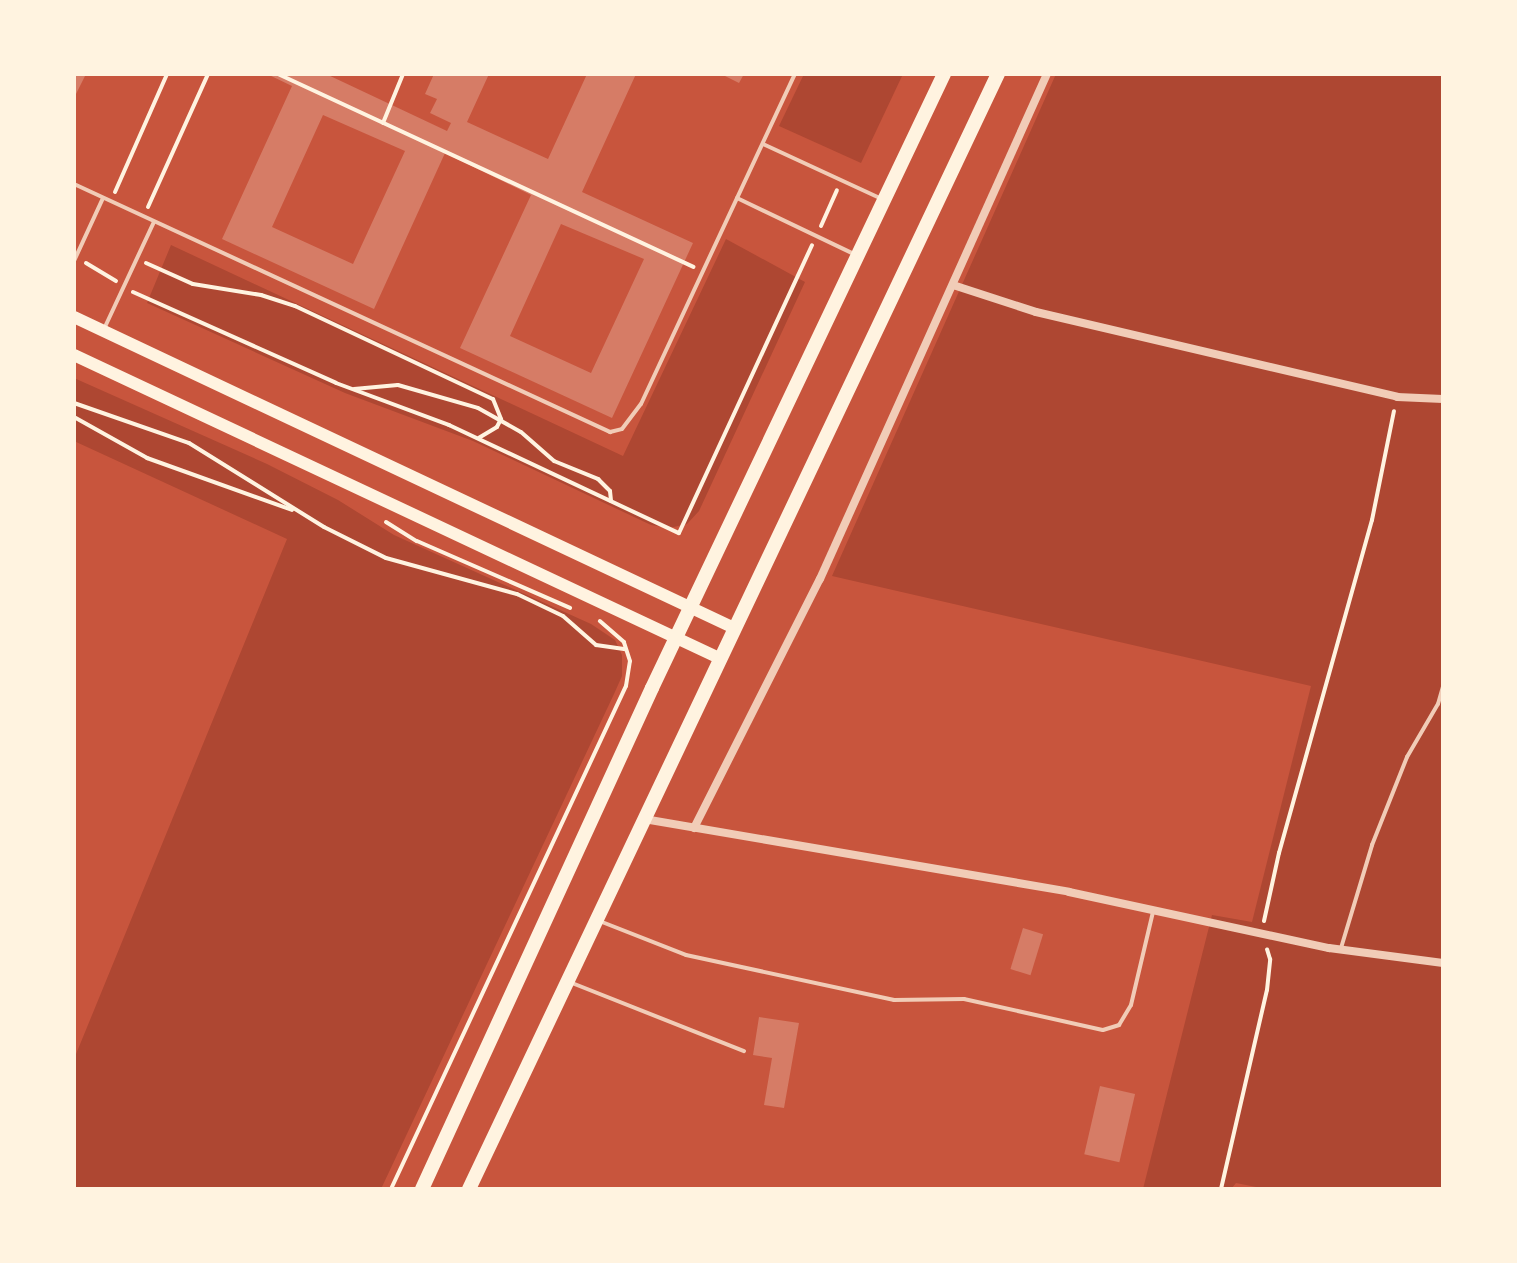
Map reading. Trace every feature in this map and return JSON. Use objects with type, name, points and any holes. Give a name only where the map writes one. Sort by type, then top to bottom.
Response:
[{"type":"main road","points":[[422,1189],[690,607],[944,74]]},
{"type":"main road","points":[[469,1189],[998,74]]},
{"type":"main road","points":[[74,317],[734,628]]},
{"type":"main road","points":[[74,355],[719,658]]},
{"type":"street","points":[[694,828],[820,579],[1047,74]]},
{"type":"street","points":[[953,285],[1036,312],[1397,397],[1443,399]]},
{"type":"street","points":[[643,819],[1069,892],[1340,950],[1443,963]]},
{"type":"lane","points":[[74,184],[610,432],[622,429],[641,404],[795,74]]},
{"type":"lane","points":[[763,144],[884,201]]},
{"type":"lane","points":[[74,261],[103,198]]},
{"type":"lane","points":[[737,198],[858,255]]},
{"type":"lane","points":[[103,331],[154,222]]},
{"type":"lane","points":[[1340,950],[1372,845],[1407,757],[1438,704],[1443,686]]},
{"type":"lane","points":[[596,919],[686,955],[894,1000],[964,999],[1103,1030],[1119,1025],[1131,1005],[1153,911]]},
{"type":"lane","points":[[567,981],[744,1051]]},
{"type":"path","points":[[110,201],[167,74]]},
{"type":"path","points":[[143,217],[208,74]]},
{"type":"path","points":[[278,74],[703,272]]},
{"type":"path","points":[[383,123],[403,74]]},
{"type":"path","points":[[136,259],[193,284],[261,295],[295,306],[493,399],[501,419],[497,427],[478,438]]},
{"type":"path","points":[[352,390],[398,385],[423,390],[501,419],[521,432],[545,456],[598,479],[610,491],[611,501]]},
{"type":"path","points":[[1221,1189],[1267,990],[1270,959],[1261,934],[1279,853],[1372,520],[1397,397]]},
{"type":"path","points":[[74,403],[189,443],[239,471],[301,514],[386,558],[517,594],[563,616],[596,645],[626,649]]},
{"type":"path","points":[[74,417],[147,458],[301,514]]},
{"type":"path","points":[[375,515],[417,541],[573,610]]},
{"type":"path","points":[[391,1189],[626,686],[630,661],[624,642],[602,622],[588,616]]},
{"type":"shaded area","points":[[804,74],[903,74],[861,163],[779,126]]},
{"type":"shaded area","points":[[1056,74],[1443,74],[1443,1189],[1266,1189],[1236,1183],[1231,1189],[1143,1189],[1212,915],[1252,922],[1311,686],[832,576]]},
{"type":"shaded area","points":[[726,239],[805,282],[699,511],[687,524],[669,528],[651,525],[473,441],[345,393],[147,303],[171,245],[623,456]]},
{"type":"shaded area","points":[[74,378],[267,464],[338,500],[394,535],[591,624],[615,640],[622,655],[622,676],[614,694],[381,1189],[74,1189],[74,1059],[287,539],[74,441]]},
{"type":"building","points":[[74,74],[86,74],[74,98]]},
{"type":"building","points":[[267,74],[326,74],[447,131],[451,123],[430,113],[437,99],[425,94],[434,74],[489,74],[467,122],[548,159],[587,74],[636,74],[582,192],[693,243],[612,418],[460,348],[531,195],[445,153],[374,309],[222,239],[292,86]],"holes":[[[323,115],[405,151],[353,264],[272,227]],[[561,224],[644,259],[591,373],[510,336]]]},
{"type":"building","points":[[721,74],[744,74],[739,83]]},
{"type":"building","points":[[1023,928],[1043,934],[1031,975],[1010,969]]},
{"type":"building","points":[[759,1017],[799,1023],[784,1108],[764,1105],[772,1058],[753,1055]]},
{"type":"building","points":[[1100,1086],[1135,1094],[1119,1162],[1084,1154]]}]
